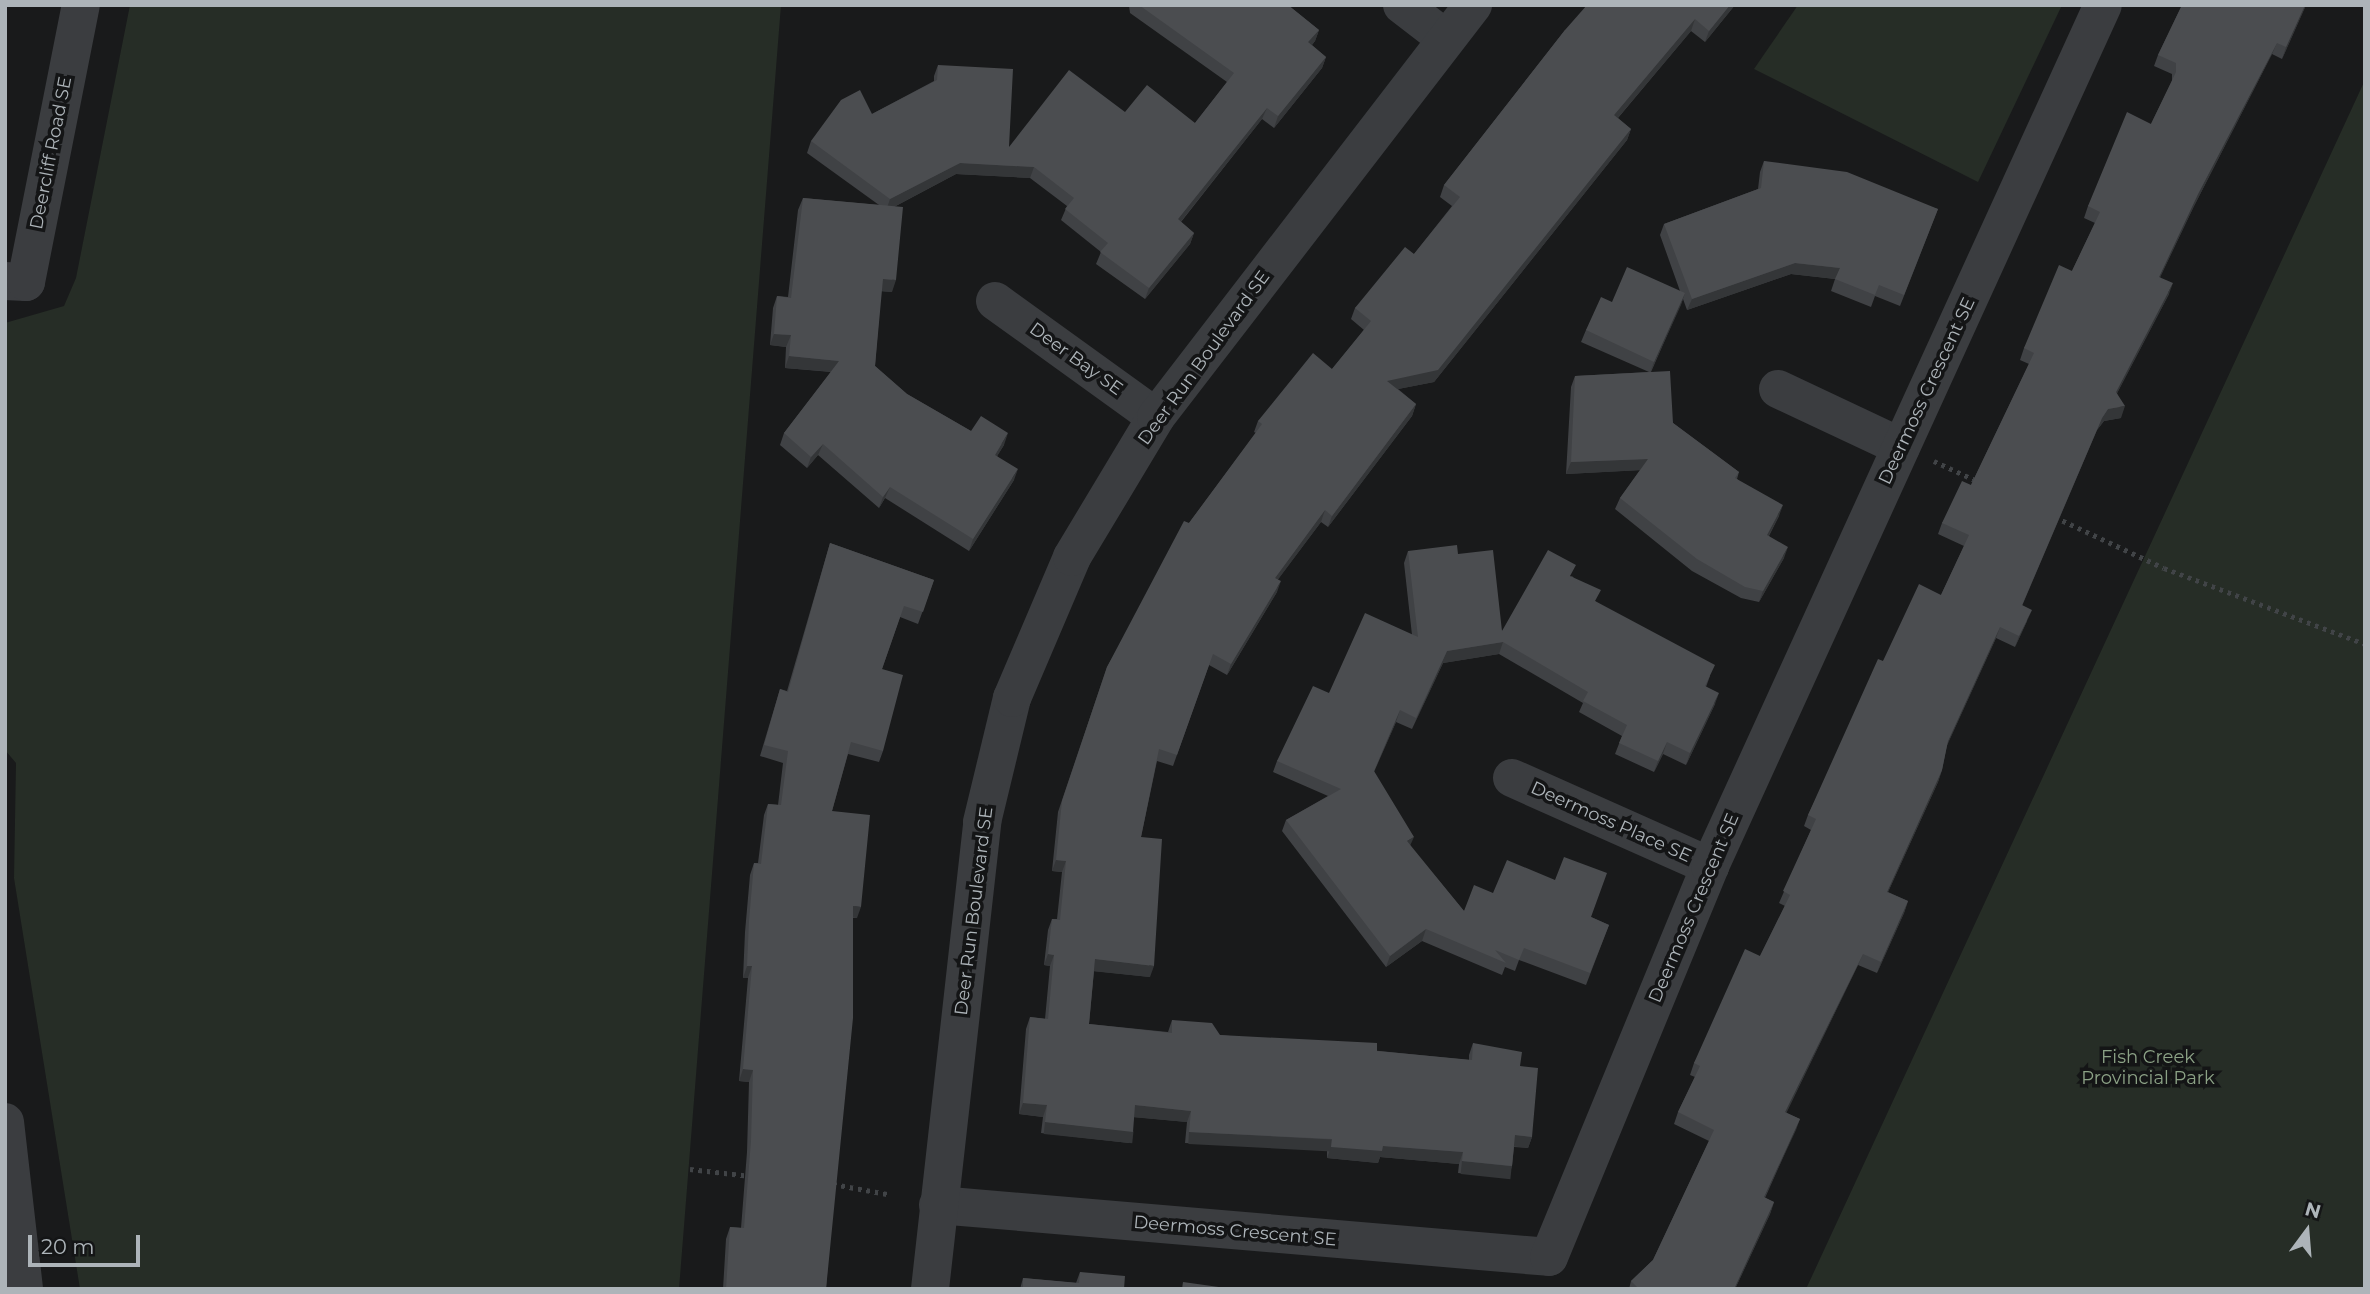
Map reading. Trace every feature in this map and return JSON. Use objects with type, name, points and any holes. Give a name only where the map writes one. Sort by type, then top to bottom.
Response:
[{"type":"street","name":"Deercliff Road SE","points":[[5,281],[26,282],[81,5]]},
{"type":"street","points":[[1402,5],[1445,38]]},
{"type":"street","name":"Deer Run Boulevard SE","points":[[930,1289],[982,822],[1012,698],[1072,557],[1156,417],[1473,5]]},
{"type":"street","name":"Deermoss Crescent SE","points":[[938,1205],[1549,1257],[1710,866],[2103,5]]},
{"type":"street","name":"Deer Bay SE","points":[[995,301],[1156,417]]},
{"type":"street","points":[[1777,390],[1901,447]]},
{"type":"street","name":"Deermoss Place SE","points":[[1512,778],[1710,866]]},
{"type":"street","points":[[5,1122],[24,1289]]},
{"type":"path","points":[[1901,447],[1989,486]]},
{"type":"path","points":[[2051,516],[2164,568],[2365,644]]},
{"type":"path","points":[[690,1168],[763,1177]]},
{"type":"path","points":[[825,1184],[887,1194]]},
{"type":"green space","points":[[130,5],[781,5],[679,1289],[80,1289],[14,878],[16,763],[5,750],[5,323],[64,306],[76,278]]},
{"type":"green space","points":[[1798,5],[2062,5],[1978,182],[1754,69]]},
{"type":"green space","name":"Fish Creek Provincial Park","points":[[2365,80],[2365,1289],[1806,1289],[2146,554]]},
{"type":"building","points":[[1139,5],[1288,5],[1319,30],[1308,42],[1326,57],[1278,116],[1267,108],[1178,219],[1194,233],[1149,288],[1100,252],[1108,243],[1065,209],[1074,198],[1034,167],[960,163],[890,199],[811,141],[841,100],[860,90],[872,114],[937,80],[938,65],[1013,69],[1009,147],[1069,70],[1125,112],[1147,85],[1195,123],[1234,73]]},
{"type":"building","points":[[1587,5],[1730,5],[1709,31],[1695,19],[1614,115],[1631,129],[1438,370],[1387,381],[1416,404],[1332,516],[1325,510],[1275,578],[1281,581],[1231,664],[1213,654],[1177,755],[1159,749],[1141,837],[1162,839],[1154,966],[1095,959],[1089,1024],[1172,1033],[1172,1020],[1212,1023],[1220,1035],[1377,1043],[1377,1051],[1472,1060],[1473,1043],[1522,1052],[1520,1066],[1538,1068],[1532,1137],[1515,1135],[1512,1166],[1462,1161],[1463,1152],[1383,1146],[1382,1151],[1331,1147],[1332,1139],[1189,1132],[1191,1111],[1135,1105],[1133,1132],[1045,1122],[1047,1105],[1023,1103],[1030,1017],[1048,1019],[1054,955],[1048,954],[1052,919],[1060,920],[1066,861],[1056,860],[1062,801],[1107,667],[1184,521],[1189,523],[1262,424],[1258,421],[1313,353],[1332,369],[1371,321],[1355,308],[1405,247],[1414,254],[1460,197],[1444,185]]},
{"type":"building","points":[[2182,5],[2305,5],[2286,47],[2277,43],[2198,194],[2159,277],[2173,283],[2116,392],[2125,406],[2108,409],[2102,418],[2022,605],[2032,610],[2019,636],[2000,627],[1948,741],[1942,770],[1887,892],[1908,901],[1881,962],[1863,954],[1785,1112],[1800,1119],[1764,1197],[1774,1202],[1734,1289],[1639,1289],[1631,1281],[1653,1260],[1714,1130],[1678,1112],[1700,1066],[1694,1063],[1745,949],[1760,956],[1790,895],[1783,891],[1816,819],[1808,815],[1878,659],[1883,661],[1919,584],[1941,595],[1969,535],[1942,523],[1962,481],[1971,485],[2034,353],[2024,348],[2059,265],[2072,271],[2100,212],[2088,206],[2127,112],[2151,124],[2176,72],[2176,63],[2158,55]]},
{"type":"building","points":[[1764,161],[1847,172],[1938,209],[1904,295],[1879,285],[1875,295],[1835,279],[1840,268],[1795,263],[1692,299],[1664,224],[1761,188]]},
{"type":"building","points":[[803,198],[903,207],[896,280],[883,279],[875,366],[907,394],[971,431],[981,416],[1008,433],[995,455],[1018,469],[973,539],[890,487],[883,497],[823,444],[811,457],[784,433],[839,361],[789,356],[791,335],[774,334],[777,296],[791,298]]},
{"type":"building","points":[[1627,267],[1685,293],[1654,362],[1586,330],[1601,297],[1612,302]]},
{"type":"building","points":[[1670,371],[1673,423],[1739,472],[1735,478],[1783,505],[1767,535],[1788,547],[1763,591],[1745,587],[1697,559],[1620,498],[1648,459],[1571,462],[1575,376]]},
{"type":"building","points":[[830,543],[934,580],[923,612],[904,606],[882,669],[903,675],[883,751],[851,742],[832,811],[870,815],[861,907],[853,906],[853,1018],[826,1289],[726,1289],[730,1227],[744,1228],[751,1141],[753,1070],[743,1069],[752,966],[747,966],[754,863],[761,864],[768,804],[781,805],[788,751],[764,745],[780,689],[788,692]]},
{"type":"building","points":[[1457,545],[1458,554],[1493,550],[1502,631],[1548,550],[1576,565],[1570,576],[1601,590],[1595,601],[1715,665],[1705,686],[1719,693],[1690,753],[1667,742],[1658,761],[1619,743],[1627,725],[1583,701],[1588,692],[1503,642],[1447,651],[1416,718],[1400,710],[1374,771],[1414,837],[1407,841],[1464,911],[1474,885],[1493,893],[1507,860],[1555,880],[1564,857],[1607,873],[1591,917],[1609,925],[1590,973],[1524,948],[1519,960],[1495,950],[1506,963],[1426,929],[1390,956],[1286,820],[1341,789],[1277,761],[1313,686],[1329,693],[1365,613],[1418,637],[1408,551]]},
{"type":"building","points":[[1080,1272],[1125,1276],[1124,1289],[1023,1289],[1023,1278],[1079,1283]]},
{"type":"building","points":[[1183,1282],[1233,1289],[1182,1289]]}]
